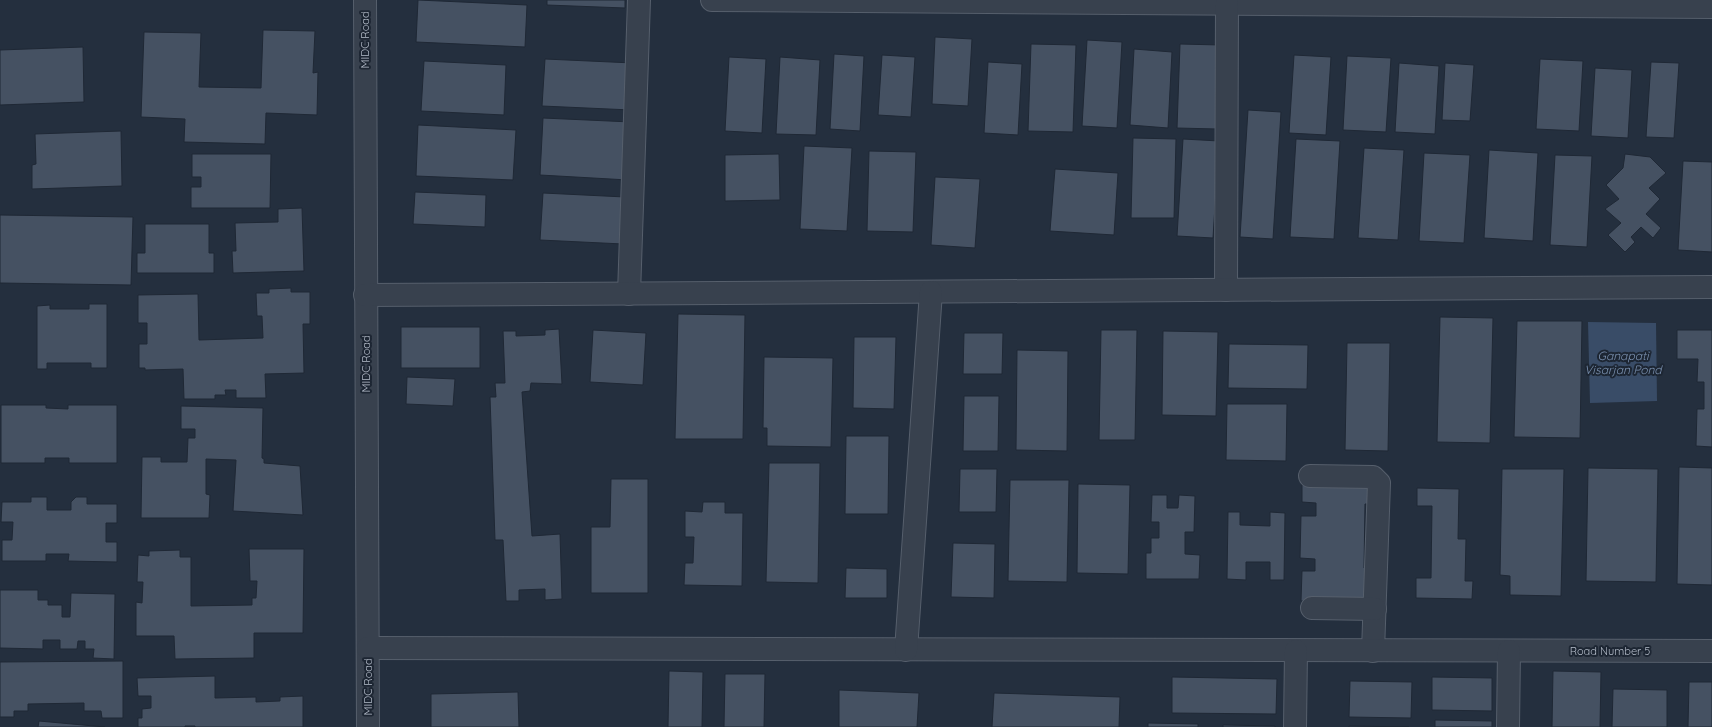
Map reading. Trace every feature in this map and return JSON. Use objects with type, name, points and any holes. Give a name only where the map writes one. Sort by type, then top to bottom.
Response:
[{"type":"street","name":"MIDC Road","points":[[365,0],[365,295],[368,727]]},
{"type":"street","points":[[629,294],[639,0]]},
{"type":"street","points":[[712,0],[1227,4],[1409,2],[1712,7]]},
{"type":"street","points":[[1226,290],[1227,4]]},
{"type":"street","points":[[365,295],[1712,287]]},
{"type":"street","points":[[906,650],[931,292]]},
{"type":"street","points":[[1310,476],[1373,477],[1379,483],[1373,651]]},
{"type":"street","points":[[1312,608],[1375,609]]},
{"type":"street","name":"Road Number 5","points":[[368,648],[1712,651]]},
{"type":"street","points":[[1295,727],[1296,651]]},
{"type":"street","points":[[1508,651],[1508,727]]},
{"type":"water","name":"Ganapati Visarjan Pond","points":[[1588,322],[1656,323],[1657,401],[1590,403]]},
{"type":"building","points":[[418,0],[527,5],[525,47],[416,42]]},
{"type":"building","points":[[547,0],[625,0],[625,8],[547,5]]},
{"type":"building","points":[[263,30],[315,31],[313,73],[318,72],[317,115],[266,113],[265,144],[184,142],[185,119],[141,117],[144,32],[201,33],[199,87],[261,88]]},
{"type":"building","points":[[935,37],[972,39],[968,106],[932,104]]},
{"type":"building","points":[[1087,40],[1122,42],[1117,128],[1082,126]]},
{"type":"building","points":[[1031,44],[1076,45],[1073,132],[1028,131]]},
{"type":"building","points":[[1180,44],[1220,45],[1217,129],[1177,128]]},
{"type":"building","points":[[83,47],[84,102],[0,105],[0,50]]},
{"type":"building","points":[[1134,49],[1172,52],[1168,128],[1130,125]]},
{"type":"building","points":[[834,54],[864,56],[860,131],[830,129]]},
{"type":"building","points":[[882,55],[915,57],[911,117],[878,115]]},
{"type":"building","points":[[1294,55],[1331,57],[1326,135],[1289,133]]},
{"type":"building","points":[[1347,56],[1391,58],[1386,132],[1343,130]]},
{"type":"building","points":[[729,57],[766,59],[762,133],[725,131]]},
{"type":"building","points":[[780,57],[820,60],[816,135],[776,134]]},
{"type":"building","points":[[545,59],[633,63],[631,110],[542,106]]},
{"type":"building","points":[[1540,59],[1583,61],[1579,131],[1536,129]]},
{"type":"building","points":[[424,61],[506,65],[504,115],[421,111]]},
{"type":"building","points":[[988,62],[1022,64],[1018,135],[984,133]]},
{"type":"building","points":[[1651,62],[1679,63],[1674,138],[1646,137]]},
{"type":"building","points":[[1399,63],[1439,66],[1435,134],[1395,132]]},
{"type":"building","points":[[1445,63],[1474,65],[1470,121],[1442,120]]},
{"type":"building","points":[[1595,68],[1632,70],[1628,138],[1591,136]]},
{"type":"building","points":[[1248,110],[1281,112],[1273,239],[1240,237]]},
{"type":"building","points":[[543,118],[631,122],[628,180],[540,175]]},
{"type":"building","points":[[418,125],[516,130],[513,180],[416,176]]},
{"type":"building","points":[[121,131],[122,186],[32,189],[32,165],[36,164],[35,134]]},
{"type":"building","points":[[1133,138],[1176,139],[1174,218],[1131,218]]},
{"type":"building","points":[[1183,139],[1219,141],[1213,238],[1177,236]]},
{"type":"building","points":[[1296,139],[1340,141],[1334,239],[1290,237]]},
{"type":"building","points":[[804,146],[852,148],[847,231],[800,229]]},
{"type":"building","points":[[1364,148],[1404,150],[1398,240],[1358,238]]},
{"type":"building","points":[[1489,150],[1538,153],[1533,241],[1484,238]]},
{"type":"building","points":[[869,151],[916,152],[913,232],[867,231]]},
{"type":"building","points":[[1424,153],[1470,155],[1464,243],[1419,241]]},
{"type":"building","points":[[192,154],[271,154],[270,208],[191,208],[191,187],[201,187],[201,177],[192,177]]},
{"type":"building","points":[[779,154],[780,200],[725,201],[725,155]]},
{"type":"building","points":[[1625,154],[1650,157],[1666,173],[1649,188],[1660,199],[1646,214],[1661,228],[1653,238],[1641,227],[1631,237],[1635,242],[1625,252],[1608,235],[1621,223],[1605,209],[1619,199],[1606,185],[1623,168]]},
{"type":"building","points":[[1555,155],[1592,156],[1587,247],[1550,245]]},
{"type":"building","points":[[1683,161],[1712,162],[1712,252],[1678,250]]},
{"type":"building","points":[[1055,169],[1118,173],[1114,235],[1050,231]]},
{"type":"building","points":[[935,177],[980,179],[975,248],[931,245]]},
{"type":"building","points":[[415,192],[486,195],[485,227],[413,224]]},
{"type":"building","points":[[543,193],[625,197],[623,244],[540,240]]},
{"type":"building","points":[[302,208],[304,271],[233,273],[232,251],[236,251],[235,223],[278,222],[278,209]]},
{"type":"building","points":[[0,215],[133,217],[131,285],[0,283]]},
{"type":"building","points":[[145,224],[209,224],[209,253],[214,253],[214,273],[137,273],[137,253],[145,253]]},
{"type":"building","points":[[291,288],[291,292],[310,292],[310,324],[303,324],[304,373],[265,374],[266,398],[236,398],[236,390],[225,390],[226,395],[215,395],[215,399],[184,399],[183,369],[145,370],[145,368],[139,368],[139,344],[147,344],[147,323],[138,323],[138,295],[198,294],[199,340],[263,338],[262,316],[257,316],[256,293],[269,293],[269,289]]},
{"type":"building","points":[[89,304],[107,304],[107,368],[91,368],[91,363],[47,363],[47,369],[37,369],[37,306],[50,305],[50,309],[89,309]]},
{"type":"building","points":[[678,314],[745,315],[743,439],[675,439]]},
{"type":"building","points":[[1440,317],[1493,318],[1490,443],[1437,442]]},
{"type":"building","points":[[1517,321],[1582,321],[1580,438],[1514,437]]},
{"type":"building","points":[[401,327],[480,327],[480,368],[401,368]]},
{"type":"building","points":[[559,329],[562,384],[531,383],[530,391],[522,392],[532,536],[560,534],[562,599],[545,600],[545,589],[519,590],[519,601],[506,601],[503,540],[495,540],[490,397],[496,397],[495,383],[505,383],[503,331],[516,331],[516,336],[545,335],[545,330]]},
{"type":"building","points":[[593,330],[646,333],[643,385],[590,382]]},
{"type":"building","points":[[1101,330],[1137,330],[1135,440],[1099,440]]},
{"type":"building","points":[[1677,330],[1712,330],[1712,447],[1696,446],[1697,409],[1704,409],[1704,382],[1697,382],[1698,359],[1677,359]]},
{"type":"building","points":[[1163,331],[1218,332],[1216,416],[1162,415]]},
{"type":"building","points":[[964,333],[1003,333],[1002,374],[963,374]]},
{"type":"building","points":[[854,337],[896,337],[894,409],[853,408]]},
{"type":"building","points":[[1347,343],[1390,343],[1388,451],[1345,450]]},
{"type":"building","points":[[1229,344],[1308,345],[1307,389],[1228,388]]},
{"type":"building","points":[[1017,350],[1068,351],[1067,451],[1016,450]]},
{"type":"building","points":[[764,357],[833,358],[831,447],[767,446],[767,428],[763,428]]},
{"type":"building","points":[[407,377],[455,379],[453,406],[406,404]]},
{"type":"building","points":[[964,396],[999,396],[998,451],[963,451]]},
{"type":"building","points":[[1227,404],[1287,404],[1286,461],[1226,460]]},
{"type":"building","points":[[1,405],[46,405],[46,408],[68,409],[68,405],[117,405],[117,463],[69,463],[69,458],[45,458],[45,463],[1,463]]},
{"type":"building","points":[[181,406],[263,408],[262,458],[264,459],[264,463],[300,466],[303,515],[233,511],[236,460],[206,459],[206,494],[210,495],[209,518],[141,518],[142,457],[161,457],[161,462],[187,462],[188,438],[195,438],[195,429],[181,429]]},
{"type":"building","points":[[846,436],[889,436],[888,514],[845,514]]},
{"type":"building","points":[[769,463],[820,463],[818,583],[766,582]]},
{"type":"building","points":[[1679,467],[1712,468],[1712,585],[1677,584]]},
{"type":"building","points":[[1588,468],[1658,469],[1656,582],[1586,581]]},
{"type":"building","points":[[960,469],[997,469],[996,512],[959,512]]},
{"type":"building","points":[[1502,469],[1564,469],[1561,596],[1510,595],[1510,576],[1500,575]]},
{"type":"building","points":[[611,479],[648,479],[648,593],[591,593],[591,527],[610,527]]},
{"type":"building","points":[[1010,480],[1069,480],[1067,582],[1008,581]]},
{"type":"building","points":[[1302,481],[1375,483],[1374,504],[1365,504],[1364,568],[1374,569],[1373,603],[1301,601],[1302,571],[1315,571],[1315,559],[1300,558],[1301,516],[1316,516],[1316,503],[1302,502]]},
{"type":"building","points":[[1078,484],[1130,485],[1128,574],[1077,573]]},
{"type":"building","points":[[1417,488],[1459,489],[1458,539],[1466,539],[1465,581],[1473,581],[1472,599],[1416,598],[1416,578],[1431,578],[1432,506],[1417,506]]},
{"type":"building","points":[[1152,495],[1167,495],[1167,508],[1178,508],[1179,495],[1195,496],[1194,532],[1185,532],[1185,554],[1200,555],[1199,579],[1146,579],[1146,553],[1151,553],[1151,538],[1159,538],[1159,522],[1151,522]]},
{"type":"building","points":[[31,497],[47,497],[47,510],[71,510],[71,502],[76,497],[87,497],[87,504],[117,504],[117,523],[106,523],[106,542],[117,542],[117,562],[68,561],[69,554],[46,554],[46,561],[2,561],[2,540],[12,540],[13,522],[1,522],[2,502],[31,502]]},
{"type":"building","points":[[703,502],[725,502],[725,513],[743,513],[742,586],[684,585],[685,563],[693,563],[694,537],[685,537],[685,511],[702,512]]},
{"type":"building","points":[[1228,512],[1240,512],[1240,525],[1270,526],[1270,512],[1285,513],[1284,580],[1270,580],[1270,562],[1246,562],[1246,580],[1227,579]]},
{"type":"building","points":[[953,543],[995,544],[994,598],[951,597]]},
{"type":"building","points":[[249,549],[304,549],[303,633],[254,633],[254,658],[175,659],[174,636],[136,636],[136,602],[142,603],[143,582],[137,582],[138,555],[149,556],[149,551],[180,550],[180,557],[191,557],[191,606],[252,605],[252,598],[256,598],[257,581],[250,581]]},
{"type":"building","points":[[846,568],[887,569],[887,598],[845,598]]},
{"type":"building","points":[[0,590],[38,590],[38,600],[48,600],[48,605],[62,605],[62,617],[70,617],[71,593],[115,594],[114,659],[93,658],[94,649],[85,649],[85,641],[78,641],[77,649],[60,649],[60,640],[43,640],[43,649],[0,648]]},
{"type":"building","points":[[123,661],[123,718],[102,718],[101,711],[84,711],[84,703],[28,704],[28,711],[14,711],[14,717],[0,717],[0,662]]},
{"type":"building","points":[[669,671],[703,672],[702,727],[668,727]]},
{"type":"building","points":[[1553,671],[1601,672],[1600,727],[1552,727]]},
{"type":"building","points":[[725,674],[765,674],[764,727],[724,727]]},
{"type":"building","points":[[215,676],[215,698],[256,697],[256,702],[280,701],[280,697],[303,696],[303,727],[138,727],[138,718],[142,718],[142,709],[151,708],[151,696],[138,696],[137,678]]},
{"type":"building","points":[[1172,677],[1277,679],[1276,714],[1172,713]]},
{"type":"building","points":[[1432,677],[1492,678],[1492,711],[1432,710]]},
{"type":"building","points":[[1350,681],[1412,682],[1411,718],[1349,717]]},
{"type":"building","points":[[1689,682],[1712,682],[1712,727],[1688,727]]},
{"type":"building","points":[[1613,689],[1667,690],[1667,727],[1612,727]]},
{"type":"building","points":[[839,690],[919,693],[917,727],[839,727]]},
{"type":"building","points":[[518,692],[519,727],[431,727],[431,694]]},
{"type":"building","points":[[994,693],[1120,697],[1119,727],[992,727]]},
{"type":"building","points":[[1435,720],[1492,721],[1492,727],[1435,727]]},
{"type":"building","points":[[39,721],[105,727],[38,727]]},
{"type":"building","points":[[1148,723],[1198,724],[1198,727],[1148,727]]},
{"type":"building","points":[[1223,725],[1275,726],[1275,727],[1223,727]]},
{"type":"building","points":[[1349,726],[1409,727],[1349,727]]}]
